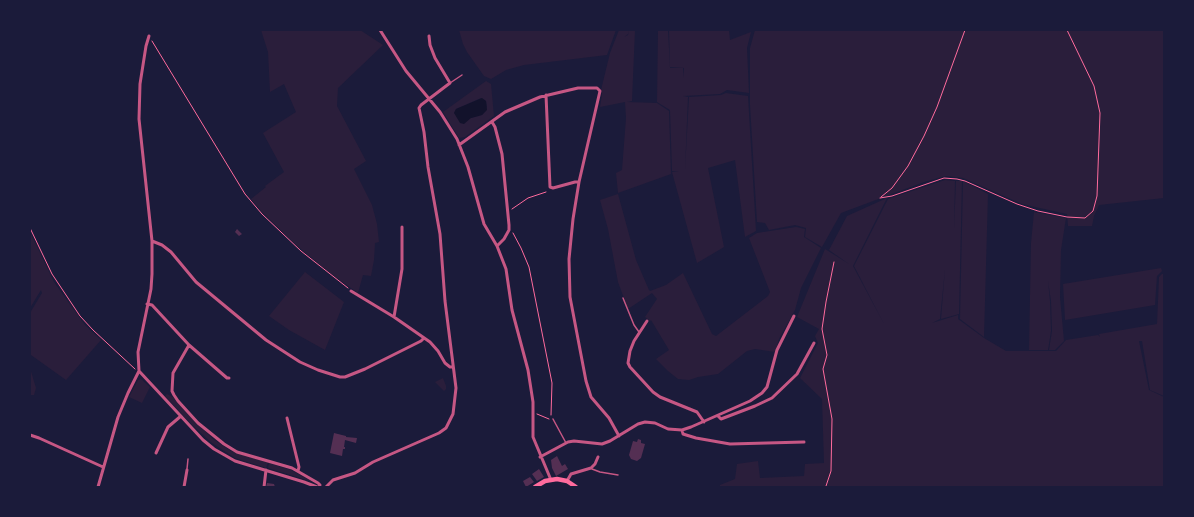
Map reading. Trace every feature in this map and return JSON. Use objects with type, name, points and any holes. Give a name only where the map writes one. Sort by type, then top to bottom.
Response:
[{"type":"main road","points":[[535,487],[557,479],[567,481],[576,487]]},
{"type":"street","points":[[380,30],[406,71],[430,98],[440,112],[459,145],[468,167],[484,224],[506,269],[512,310],[528,370],[533,402],[533,437],[551,480]]},
{"type":"street","points":[[98,487],[122,407],[139,371],[138,352],[152,274],[152,241],[139,113],[141,71],[149,36]]},
{"type":"street","points":[[326,487],[333,480],[355,473],[373,462],[446,428],[453,414],[456,388],[439,227],[419,108],[450,83],[435,58],[430,45],[429,36]]},
{"type":"street","points":[[459,145],[505,112],[546,95],[578,88],[597,88],[599,90],[599,96],[579,182],[573,218],[569,259],[572,311],[586,381],[591,397],[609,418],[620,436]]},
{"type":"street","points":[[546,95],[550,187],[553,188],[579,182]]},
{"type":"street","points":[[492,122],[495,127],[502,154],[509,230],[504,239],[496,246]]},
{"type":"street","points":[[394,317],[396,314],[402,269],[402,227]]},
{"type":"street","points":[[152,241],[158,242],[171,252],[196,282],[266,340],[300,362],[318,370],[340,377],[345,377],[421,341],[424,338]]},
{"type":"street","points":[[351,290],[394,317],[435,346],[445,363],[450,367],[453,367]]},
{"type":"street","points":[[147,304],[152,305],[189,345],[227,378],[229,378]]},
{"type":"street","points":[[540,456],[566,443],[574,441],[602,444],[620,436],[638,424],[645,422],[655,424],[668,430],[682,430],[704,422],[750,401],[762,393],[767,387],[777,350],[794,316]]},
{"type":"street","points":[[647,321],[634,341],[629,356],[628,363],[632,372],[660,397],[697,412],[704,422]]},
{"type":"street","points":[[718,416],[721,419],[756,406],[772,398],[797,374],[814,343]]},
{"type":"street","points":[[139,371],[203,440],[214,449],[234,461],[318,487],[320,485],[318,483],[298,472],[237,452],[224,444],[198,423],[178,401],[172,391],[173,373],[189,345]]},
{"type":"street","points":[[156,453],[168,428],[181,416]]},
{"type":"street","points":[[287,418],[299,467],[298,472]]},
{"type":"street","points":[[682,430],[684,434],[696,438],[730,444],[804,442]]},
{"type":"street","points":[[30,435],[103,467]]},
{"type":"street","points":[[567,481],[571,474],[591,468],[595,464],[598,457]]},
{"type":"street","points":[[184,487],[187,470]]},
{"type":"street","points":[[264,487],[266,470]]},
{"type":"lane","points":[[450,83],[462,75]]},
{"type":"lane","points":[[623,298],[634,325],[639,332]]},
{"type":"lane","points":[[553,419],[566,443]]},
{"type":"lane","points":[[187,470],[188,459]]},
{"type":"lane","points":[[591,468],[600,472],[618,475]]},
{"type":"path","points":[[965,30],[937,107],[924,136],[908,166],[892,188],[880,198],[892,196],[944,178],[957,179],[965,181],[1017,204],[1038,211],[1067,217],[1085,218],[1093,211],[1097,196],[1100,113],[1094,86],[1067,30]]},
{"type":"path","points":[[149,36],[246,194],[262,214],[300,251],[351,290]]},
{"type":"path","points":[[511,210],[528,198],[546,192]]},
{"type":"path","points":[[30,228],[52,274],[72,306],[87,324],[132,366]]},
{"type":"path","points":[[509,230],[512,232],[521,248],[529,267],[552,383],[551,413],[553,419],[533,413]]},
{"type":"path","points":[[826,486],[831,471],[832,426],[829,398],[823,369],[826,354],[822,329],[834,262]]},
{"type":"shaded area","points":[[261,30],[360,30],[383,45],[338,88],[337,106],[366,161],[354,169],[372,205],[377,224],[379,242],[375,243],[371,276],[363,275],[358,293],[331,274],[297,246],[262,212],[251,199],[284,172],[263,133],[296,112],[284,84],[270,92],[268,52]]},
{"type":"shaded area","points":[[459,30],[616,30],[607,55],[524,65],[506,70],[491,79],[484,76],[467,52]]},
{"type":"shaded area","points":[[619,30],[629,30],[635,30],[632,101],[627,102],[657,103],[669,111],[671,174],[618,193],[616,173],[622,170],[626,118],[625,102],[600,107],[602,94],[601,90],[610,53]]},
{"type":"shaded area","points":[[658,30],[668,30],[670,68],[683,68],[683,78],[684,68],[670,67],[669,30],[729,30],[730,40],[751,32],[747,48],[749,93],[727,90],[720,94],[683,96],[688,97],[685,170],[689,97],[721,95],[726,93],[748,96],[756,231],[745,237],[735,160],[708,168],[724,247],[697,263],[672,172],[679,171],[672,171],[670,110],[657,102]]},
{"type":"shaded area","points":[[755,30],[1164,30],[1164,198],[1099,205],[1094,216],[1092,226],[1068,226],[1067,214],[1022,204],[963,178],[946,176],[924,182],[841,213],[822,247],[805,237],[806,228],[795,225],[769,230],[765,223],[757,222],[750,105],[750,48]]},
{"type":"shaded area","points":[[486,81],[491,84],[494,116],[465,137],[459,138],[443,112]],"holes":[[[481,98],[486,101],[487,107],[482,115],[471,118],[454,113],[456,109]]]},
{"type":"shaded area","points":[[482,98],[486,101],[487,110],[482,115],[471,118],[464,124],[460,123],[454,113],[456,109]]},
{"type":"shaded area","points":[[945,180],[955,181],[954,229],[956,181],[962,181],[959,314],[941,319],[945,269],[940,319],[932,323],[958,315],[958,319],[984,338],[1006,351],[1056,351],[1066,340],[1098,335],[1100,337],[1099,334],[1157,324],[1159,277],[1164,274],[1164,396],[1150,390],[1142,341],[1139,341],[1149,390],[1164,397],[1164,487],[720,487],[720,485],[735,479],[737,464],[758,461],[760,478],[804,476],[805,464],[824,463],[822,399],[800,378],[818,343],[815,336],[819,329],[797,317],[825,249],[849,264],[829,250],[847,216],[887,198],[853,266],[884,324],[854,266],[888,199]]},
{"type":"shaded area","points":[[963,181],[988,194],[984,337],[960,319]]},
{"type":"shaded area","points":[[618,194],[636,260],[649,290],[650,291],[666,285],[683,273],[712,334],[716,336],[768,296],[770,292],[749,238],[757,233],[796,227],[805,229],[804,237],[821,248],[801,288],[795,310],[779,339],[775,352],[755,349],[747,351],[718,374],[689,380],[678,379],[656,359],[669,350],[651,320],[650,321],[645,317],[657,299],[652,293],[628,309],[618,282],[608,229],[600,200]]},
{"type":"shaded area","points":[[1034,212],[1066,218],[1061,250],[1060,297],[1064,341],[1055,350],[1049,350],[1052,331],[1051,301],[1048,281],[1051,331],[1048,350],[1029,350],[1031,243]]},
{"type":"shaded area","points":[[30,232],[54,282],[85,325],[101,340],[66,380],[31,355],[30,356],[30,313],[42,293],[41,290],[30,308]]},
{"type":"shaded area","points":[[1161,268],[1162,271],[1157,276],[1155,305],[1065,320],[1063,284]]},
{"type":"shaded area","points":[[305,272],[344,302],[325,350],[289,330],[269,316]]},
{"type":"shaded area","points":[[30,368],[36,388],[34,395],[30,395]]},
{"type":"shaded area","points":[[443,378],[446,386],[444,391],[435,382]]},
{"type":"shaded area","points":[[141,379],[150,387],[142,403],[129,397],[138,380]]},
{"type":"shaded area","points":[[167,394],[173,397],[213,439],[231,451],[268,462],[266,468],[235,458],[212,443],[192,425],[165,396]]},
{"type":"shaded area","points":[[269,463],[291,470],[313,482],[268,468]]},
{"type":"building","points":[[237,229],[242,234],[239,236],[235,232]]},
{"type":"building","points":[[334,433],[346,437],[357,438],[356,443],[345,440],[345,449],[343,449],[342,456],[330,453]]},
{"type":"building","points":[[638,439],[641,440],[641,443],[645,444],[641,458],[637,461],[631,459],[629,455],[633,441],[637,442]]},
{"type":"building","points":[[557,456],[562,466],[565,464],[568,469],[556,476],[552,468],[551,460]]},
{"type":"building","points":[[539,469],[544,477],[537,481],[532,474]]},
{"type":"building","points":[[530,477],[534,482],[526,487],[523,481]]},
{"type":"building","points":[[267,483],[274,484],[275,487],[266,487]]}]
